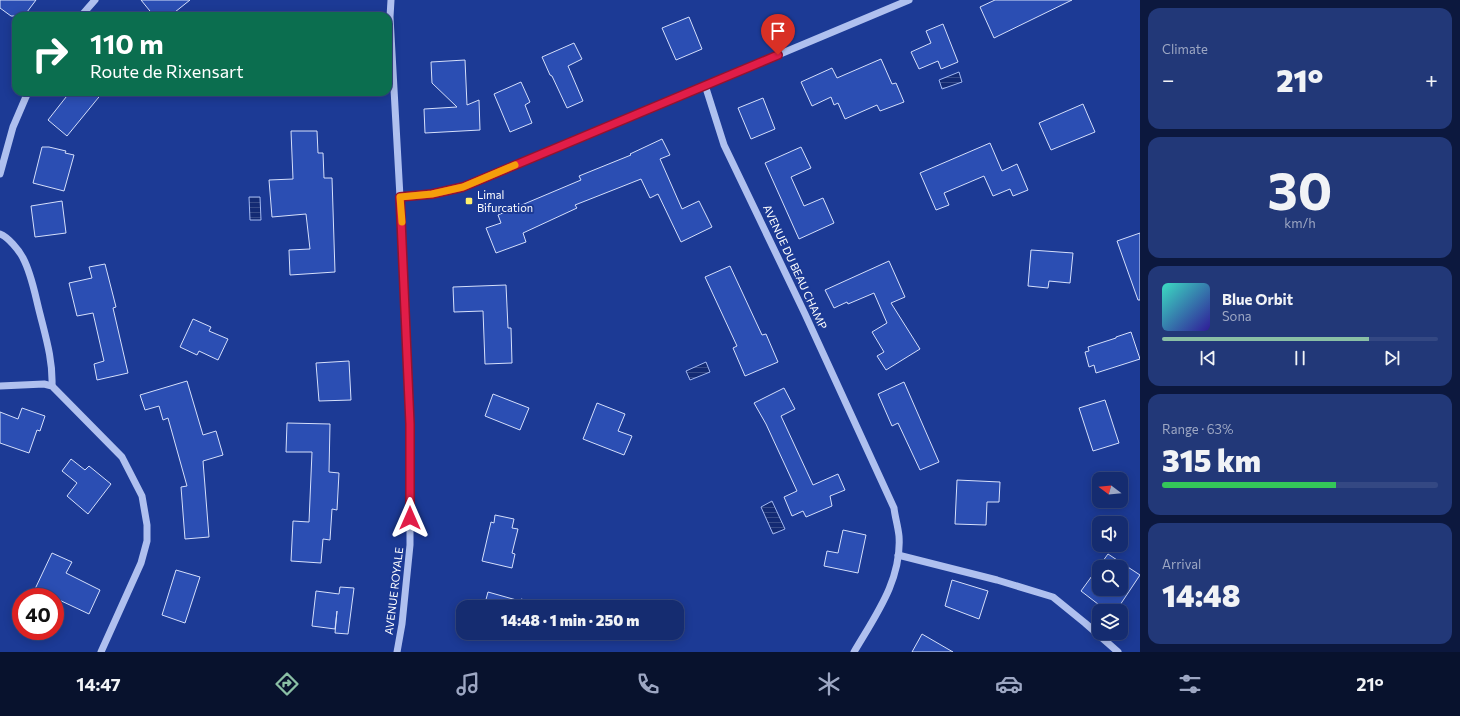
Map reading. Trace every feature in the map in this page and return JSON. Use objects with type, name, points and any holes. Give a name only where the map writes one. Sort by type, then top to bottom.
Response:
[{"type":"street","points":[[84,12],[95,0]]},
{"type":"street","name":"AVENUE ROYALE","points":[[390,12],[391,0]]},
{"type":"street","points":[[400,197],[432,194],[463,187],[909,0]]},
{"type":"street","name":"AVENUE ROYALE","points":[[392,53],[410,424],[410,545],[402,624],[397,652]]},
{"type":"street","name":"AVENUE DU BEAU CHAMP","points":[[705,85],[724,144],[805,314],[894,508],[899,535],[896,569],[886,598],[854,652]]},
{"type":"street","points":[[0,174],[13,127],[26,96]]},
{"type":"street","points":[[0,234],[12,243],[22,256],[28,269],[51,362],[52,386]]},
{"type":"street","points":[[0,386],[44,384],[52,386],[122,457],[142,496],[147,525],[147,541],[141,563],[101,652]]},
{"type":"street","points":[[898,555],[997,580],[1053,597],[1118,652]]},
{"type":"shaded area","points":[[959,72],[962,82],[942,89],[939,80]]},
{"type":"shaded area","points":[[249,197],[260,197],[261,220],[250,220]]},
{"type":"shaded area","points":[[706,362],[710,372],[690,380],[686,371]]},
{"type":"shaded area","points":[[772,501],[785,529],[773,534],[761,507]]},
{"type":"building","points":[[0,0],[36,0],[27,12],[12,12],[12,16],[0,8]]},
{"type":"building","points":[[141,0],[190,0],[175,12],[151,12]]},
{"type":"building","points":[[995,0],[1072,0],[994,38],[980,7]]},
{"type":"building","points":[[689,17],[702,49],[676,60],[662,28]]},
{"type":"building","points":[[943,24],[958,62],[941,69],[938,61],[919,69],[911,52],[931,43],[926,31]]},
{"type":"building","points":[[574,43],[582,59],[568,66],[583,101],[567,108],[542,57]]},
{"type":"building","points":[[881,59],[892,84],[896,83],[904,102],[880,111],[877,105],[845,119],[838,103],[834,105],[831,97],[812,106],[801,82],[832,68],[837,78]]},
{"type":"building","points":[[465,60],[467,105],[479,100],[480,130],[425,133],[424,109],[457,107],[432,83],[431,62]]},
{"type":"building","points":[[521,82],[530,102],[525,105],[532,123],[510,132],[494,94]]},
{"type":"building","points":[[67,96],[100,96],[67,136],[48,120]]},
{"type":"building","points":[[763,98],[775,129],[751,139],[738,108]]},
{"type":"building","points":[[1083,104],[1095,132],[1051,150],[1039,123]]},
{"type":"building","points":[[291,131],[317,131],[318,153],[323,153],[324,178],[332,178],[335,272],[290,275],[289,250],[310,249],[306,214],[272,217],[269,180],[293,179]]},
{"type":"building","points":[[662,139],[670,155],[660,159],[682,209],[699,201],[712,227],[681,242],[658,194],[650,198],[641,179],[575,205],[577,208],[523,233],[526,242],[496,253],[486,228],[501,223],[498,215],[581,180],[579,176],[631,155],[630,154]]},
{"type":"building","points":[[990,143],[1002,171],[1017,164],[1028,190],[1013,196],[1010,189],[993,196],[984,176],[944,193],[949,205],[936,210],[920,173]]},
{"type":"building","points":[[42,147],[66,151],[65,153],[74,155],[64,191],[33,183]]},
{"type":"building","points":[[801,147],[811,168],[791,177],[804,206],[823,198],[834,223],[799,239],[765,163]]},
{"type":"building","points":[[62,201],[66,233],[35,237],[31,206]]},
{"type":"building","points":[[1140,233],[1140,300],[1138,300],[1117,241]]},
{"type":"building","points":[[1031,250],[1073,253],[1070,283],[1049,281],[1048,288],[1028,286]]},
{"type":"building","points":[[889,261],[905,297],[891,303],[920,349],[886,370],[877,356],[884,352],[872,332],[887,323],[874,293],[834,308],[825,290]]},
{"type":"building","points":[[105,264],[116,307],[113,308],[128,373],[97,380],[94,364],[104,361],[93,313],[77,316],[69,283],[92,278],[89,267]]},
{"type":"building","points":[[730,266],[762,335],[766,334],[778,362],[745,376],[733,348],[737,346],[705,277]]},
{"type":"building","points":[[506,285],[508,328],[511,328],[512,363],[485,364],[483,311],[454,312],[453,287]]},
{"type":"building","points":[[193,319],[211,327],[209,331],[228,339],[218,360],[199,351],[197,355],[180,347]]},
{"type":"building","points":[[1131,332],[1140,359],[1096,373],[1094,365],[1089,367],[1085,352],[1089,351],[1088,347]]},
{"type":"building","points":[[349,361],[351,400],[319,401],[316,363]]},
{"type":"building","points":[[187,381],[203,435],[216,431],[223,455],[203,461],[209,537],[185,539],[181,487],[187,486],[168,418],[163,420],[159,406],[145,410],[140,395]]},
{"type":"building","points":[[904,382],[939,462],[920,470],[898,423],[892,426],[878,394]]},
{"type":"building","points":[[784,388],[795,409],[781,416],[813,485],[838,474],[845,490],[830,496],[832,506],[806,517],[803,511],[792,516],[784,497],[797,491],[766,424],[754,403]]},
{"type":"building","points":[[493,394],[529,408],[520,430],[485,416]]},
{"type":"building","points":[[1105,400],[1119,443],[1093,451],[1079,408]]},
{"type":"building","points":[[597,403],[625,414],[618,431],[632,436],[624,455],[583,439]]},
{"type":"building","points":[[22,408],[45,416],[40,431],[37,430],[29,453],[0,443],[0,412],[18,419]]},
{"type":"building","points":[[287,423],[330,424],[329,472],[339,473],[337,510],[332,509],[330,540],[323,539],[321,563],[291,561],[293,521],[309,522],[312,452],[286,452]]},
{"type":"building","points":[[71,459],[85,470],[89,466],[111,484],[88,514],[67,496],[77,483],[62,471]]},
{"type":"building","points":[[957,480],[1000,482],[999,502],[987,502],[986,525],[955,524]]},
{"type":"building","points":[[495,515],[514,519],[512,528],[518,529],[512,553],[515,554],[512,568],[482,561],[491,522],[494,523]]},
{"type":"building","points":[[843,530],[866,535],[858,573],[824,566],[827,551],[838,553]]},
{"type":"building","points":[[52,553],[72,562],[66,573],[100,590],[89,614],[64,602],[64,588],[35,588]]},
{"type":"building","points":[[1108,554],[1117,560],[1104,560]]},
{"type":"building","points":[[1128,567],[1140,575],[1128,593]]},
{"type":"building","points":[[176,570],[200,577],[185,623],[162,615]]},
{"type":"building","points":[[1092,576],[1092,596],[1126,596],[1121,604],[1098,604],[1081,591]]},
{"type":"building","points":[[952,580],[988,591],[979,619],[945,606]]},
{"type":"building","points":[[340,587],[354,588],[348,634],[335,633],[337,611],[335,629],[312,626],[316,591],[339,594]]},
{"type":"building","points":[[488,592],[516,600],[486,600]]},
{"type":"building","points":[[922,634],[953,652],[912,652]]},
{"type":"slow traffic","points":[[402,222],[400,197],[432,194],[463,187],[515,165]]},
{"type":"place","name":"Limal Bifurcation","points":[[469,201]]},
{"type":"route","points":[[410,518],[410,424],[400,197],[432,194],[463,187],[778,55]]}]
